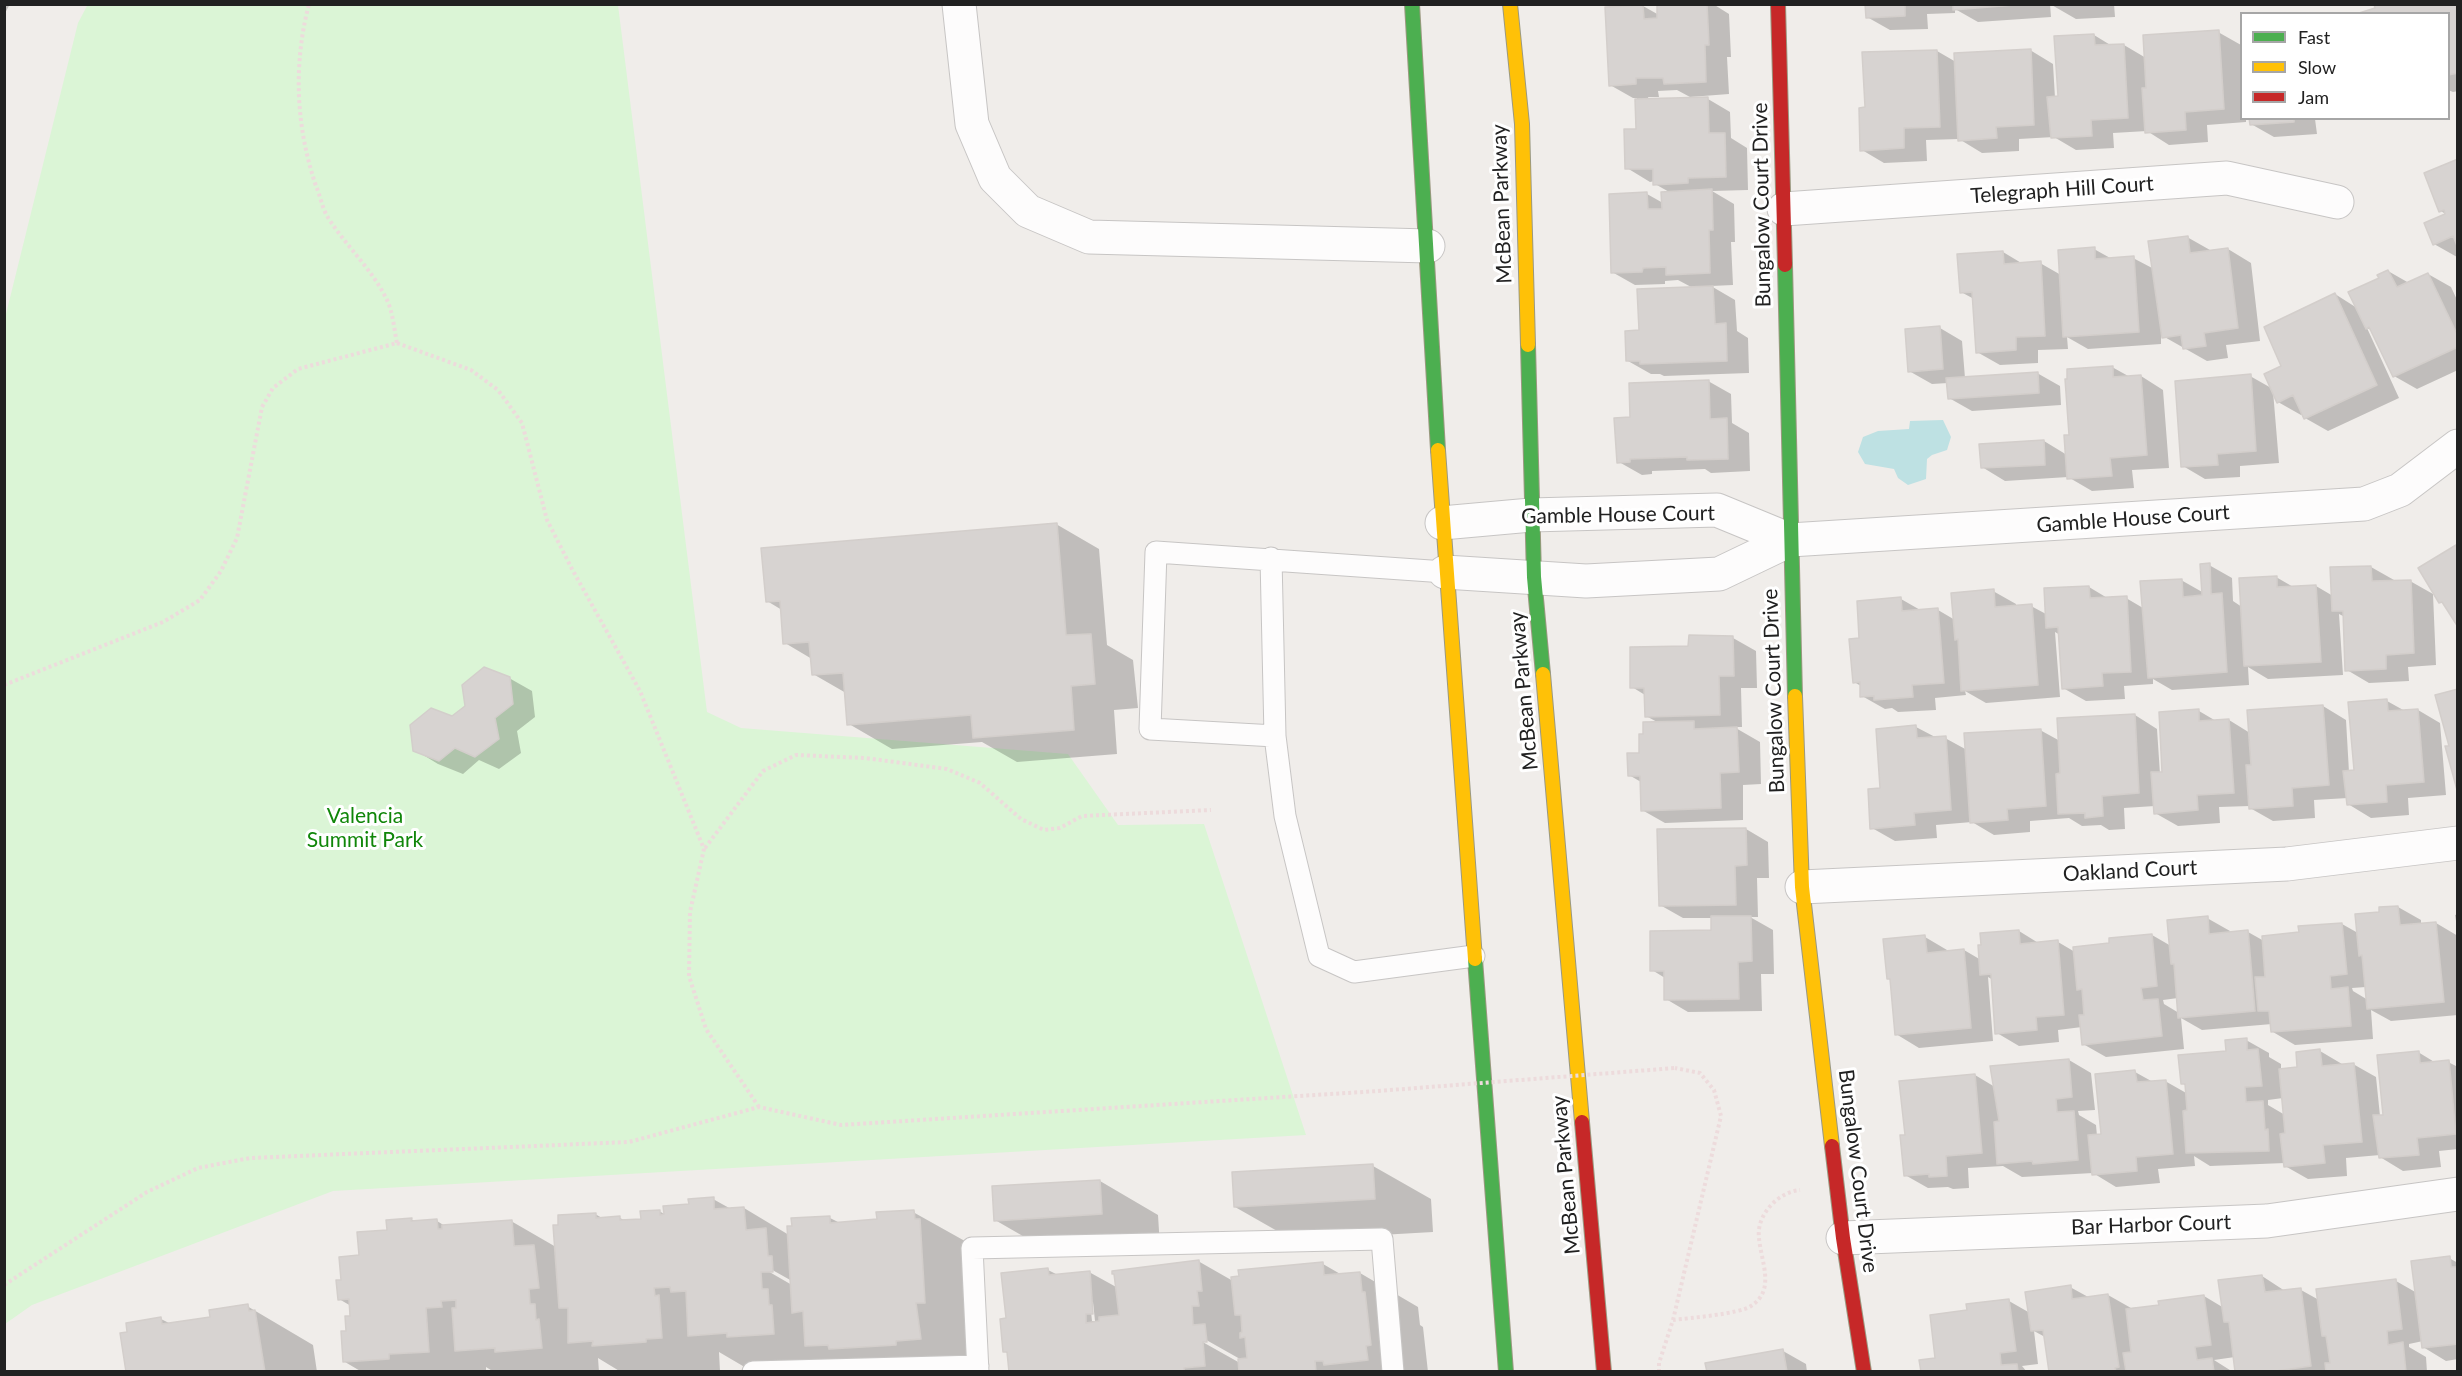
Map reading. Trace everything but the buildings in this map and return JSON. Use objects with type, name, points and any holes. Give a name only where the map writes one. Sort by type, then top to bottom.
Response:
[{"type":"main road","points":[[1412,4],[1428,246],[1445,572],[1506,1371]]},
{"type":"main road","name":"McBean Parkway","points":[[1510,4],[1522,124],[1534,577],[1604,1371]]},
{"type":"main road","name":"Bungalow Court Drive","points":[[1778,4],[1785,209],[1790,540],[1802,887],[1843,1238],[1864,1371]]},
{"type":"street","points":[[958,4],[972,124],[995,178],[1028,211],[1089,237],[1428,246]]},
{"type":"street","name":"Telegraph Hill Court","points":[[1785,209],[2227,178],[2337,202]]},
{"type":"street","name":"Gamble House Court","points":[[1445,572],[1586,581],[1719,574],[1790,540],[2364,504],[2400,490],[2457,446]]},
{"type":"street","name":"Gamble House Court","points":[[1442,523],[1531,515],[1717,510],[1790,540]]},
{"type":"street","name":"Oakland Court","points":[[1802,887],[2287,864],[2457,843]]},
{"type":"street","name":"Bar Harbor Court","points":[[1843,1238],[2267,1221],[2457,1194]]},
{"type":"lane","points":[[1275,736],[1150,729],[1156,552],[1271,558],[1445,572]]},
{"type":"lane","points":[[1271,558],[1275,736],[1285,816],[1319,956],[1354,972],[1474,956]]},
{"type":"lane","points":[[753,1371],[978,1369],[972,1248],[1382,1239],[1393,1371]]},
{"type":"path","points":[[309,4],[303,26],[298,66],[299,108],[307,158],[326,214],[350,249],[373,276],[387,300],[397,343]]},
{"type":"path","points":[[4,685],[163,622],[200,600],[220,571],[237,538],[262,407],[273,388],[298,369],[397,343],[471,370],[498,390],[522,423],[547,520],[640,691],[704,849]]},
{"type":"path","points":[[759,1107],[706,1029],[689,976],[690,912],[704,849],[763,771],[796,755],[865,758],[947,768],[980,783],[1020,819],[1044,830],[1060,828],[1082,816],[1211,810]]},
{"type":"path","points":[[4,1285],[147,1192],[198,1168],[250,1158],[629,1142],[759,1107],[841,1125],[1378,1091],[1675,1068],[1700,1073],[1714,1090],[1721,1116],[1673,1320],[1659,1363],[1659,1371]]},
{"type":"path","points":[[1673,1320],[1748,1308],[1761,1299],[1766,1284],[1758,1235],[1763,1216],[1774,1200],[1795,1190],[1838,1187]]},
{"type":"green space","name":"Valencia Summit Park","points":[[88,4],[618,5],[707,712],[741,728],[1068,754],[1118,825],[1204,824],[1306,1135],[333,1191],[32,1305],[5,1324],[4,322],[78,23]]},
{"type":"water","points":[[1943,420],[1951,437],[1947,450],[1927,459],[1926,479],[1908,485],[1898,478],[1894,469],[1865,464],[1858,452],[1863,437],[1878,431],[1909,429],[1910,421]]},
{"type":"traffic: fast","points":[[1412,4],[1438,450]]},
{"type":"traffic: fast","points":[[1785,265],[1795,696]]},
{"type":"traffic: fast","points":[[1528,345],[1534,577],[1543,674]]},
{"type":"traffic: fast","points":[[1475,959],[1506,1372]]},
{"type":"traffic: slow","points":[[1510,4],[1522,124],[1528,345]]},
{"type":"traffic: slow","points":[[1438,450],[1475,959]]},
{"type":"traffic: slow","points":[[1543,674],[1582,1122]]},
{"type":"traffic: slow","points":[[1795,696],[1802,887],[1832,1146]]},
{"type":"traffic: jam","points":[[1778,4],[1785,265]]},
{"type":"traffic: jam","points":[[1582,1122],[1604,1372]]},
{"type":"traffic: jam","points":[[1832,1146],[1843,1238],[1864,1372]]}]
